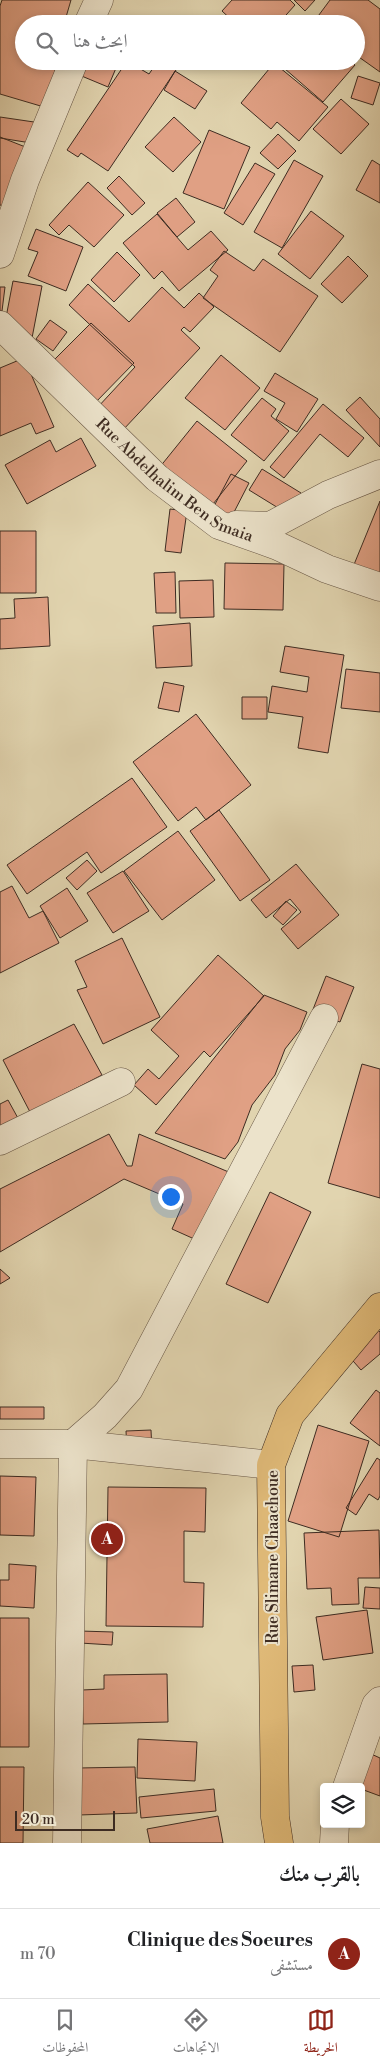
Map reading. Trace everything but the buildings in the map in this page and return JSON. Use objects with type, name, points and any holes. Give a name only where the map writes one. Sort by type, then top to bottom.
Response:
[{"type":"main road","name":"Rue Slimane Chaachoue","points":[[279,1843],[275,1817],[271,1465],[290,1415],[380,1307]]},
{"type":"street","points":[[92,15],[99,0]]},
{"type":"street","points":[[0,254],[25,180],[70,70]]},
{"type":"street","name":"Rue Abdelhalim Ben Smaia","points":[[0,325],[157,478],[219,525],[278,546],[327,569],[380,587]]},
{"type":"street","points":[[219,525],[270,526],[328,495],[380,474]]},
{"type":"street","points":[[67,1843],[73,1444],[106,1416],[129,1389],[324,1018]]},
{"type":"street","points":[[0,1141],[121,1082]]},
{"type":"street","points":[[0,1444],[73,1444],[271,1465]]},
{"type":"street","points":[[348,1783],[376,1705],[380,1701]]},
{"type":"street","points":[[334,1843],[335,1828]]},
{"type":"place","name":"Clinique des Soeures","points":[[107,1539]]}]
